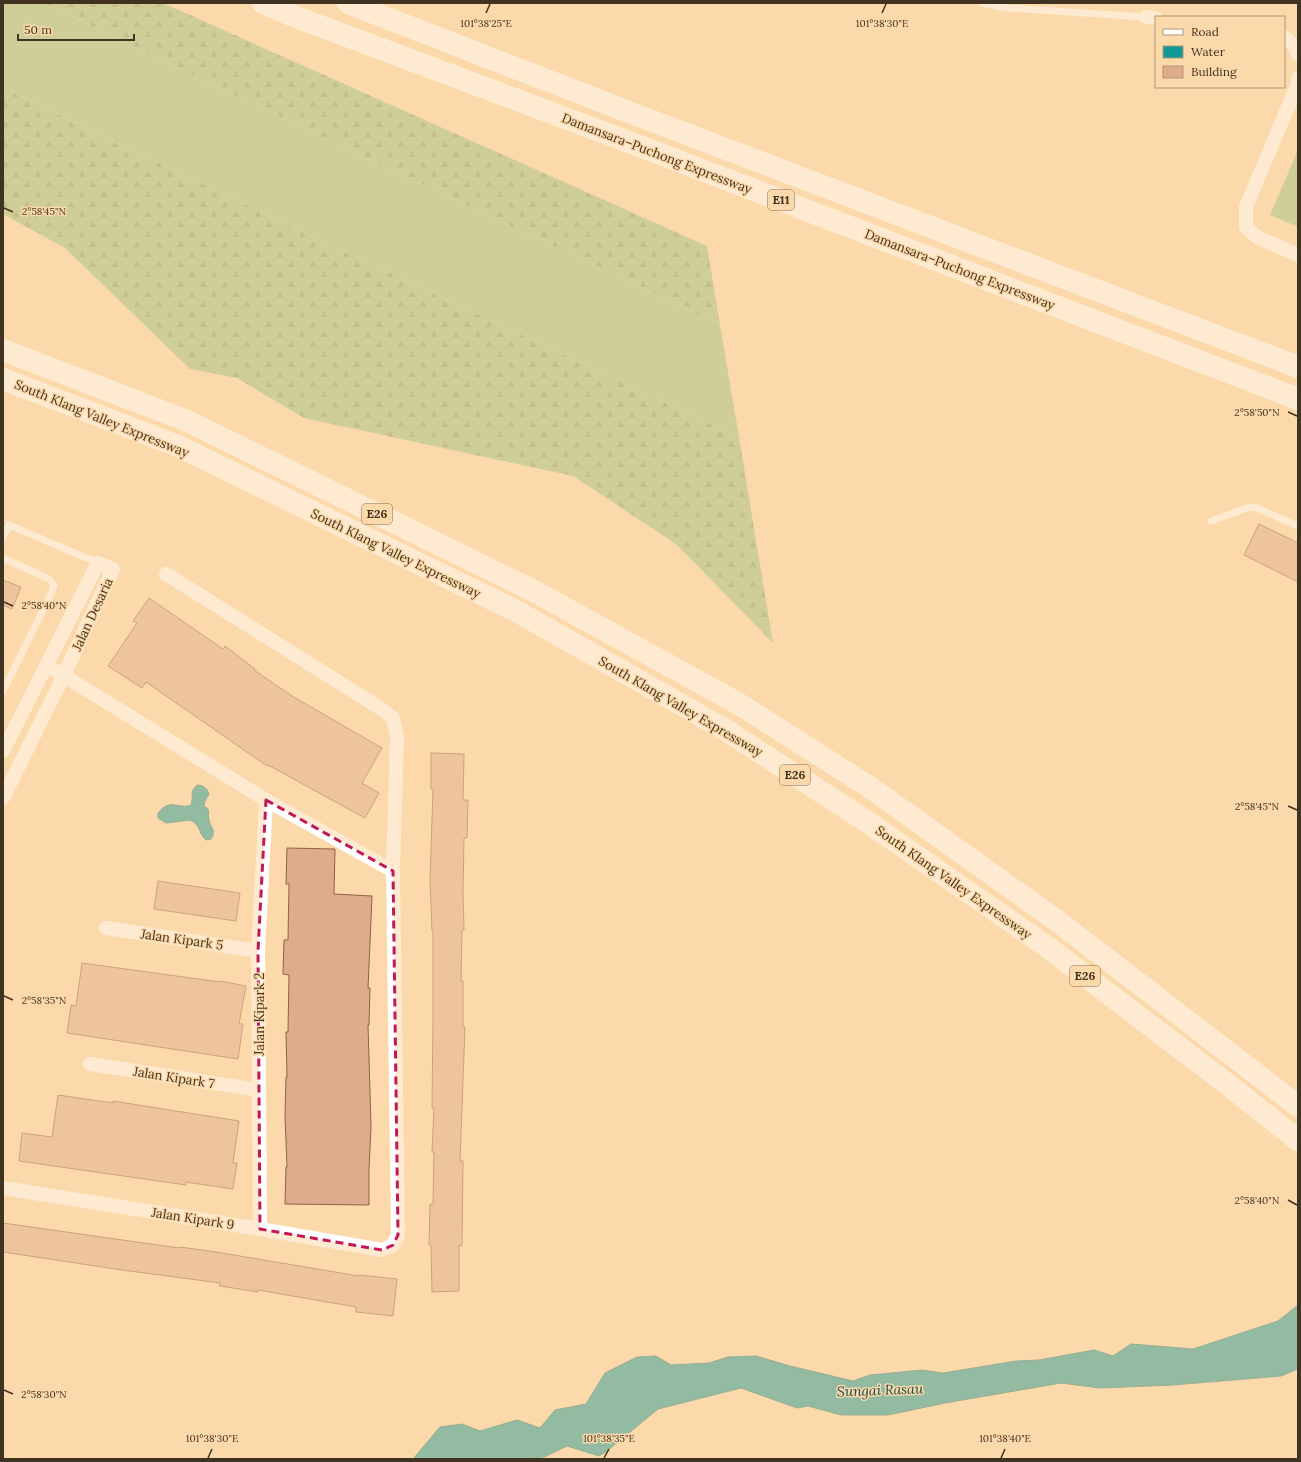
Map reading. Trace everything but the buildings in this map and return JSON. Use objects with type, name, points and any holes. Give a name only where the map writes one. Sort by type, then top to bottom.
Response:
[{"type":"highway","name":"Damansara–Puchong Expressway","points":[[263,3],[296,17],[629,142],[1298,399]]},
{"type":"highway","name":"E11","points":[[348,3],[1298,367]]},
{"type":"highway","name":"South Klang Valley Expressway","points":[[3,350],[185,420],[532,590],[739,704],[871,788],[1060,923],[1298,1106]]},
{"type":"highway","name":"South Klang Valley Expressway","points":[[3,378],[185,450],[518,612],[724,729],[866,821],[1046,946],[1298,1140]]},
{"type":"street","points":[[1285,38],[1298,51],[1298,55]]},
{"type":"street","points":[[1298,78],[1298,83],[1246,207],[1245,218],[1246,227],[1257,238],[1298,254]]},
{"type":"street","name":"Jalan Desaria","points":[[3,751],[98,563],[113,570],[64,675],[3,798]]},
{"type":"street","points":[[47,666],[266,800],[393,871],[397,736],[393,718],[380,708],[166,574]]},
{"type":"street","name":"Jalan Kipark 2","points":[[260,1228],[258,951],[266,800]]},
{"type":"street","name":"Jalan Kipark 9","points":[[3,1188],[260,1228],[382,1250],[393,1246],[398,1235],[393,871]]},
{"type":"street","name":"Jalan Kipark 5","points":[[106,928],[258,951]]},
{"type":"street","name":"Jalan Kipark 7","points":[[90,1064],[259,1090]]},
{"type":"lane","points":[[982,3],[1007,8],[1151,17]]},
{"type":"lane","points":[[1211,521],[1250,507],[1257,508],[1298,526]]},
{"type":"lane","points":[[3,538],[6,523],[98,563]]},
{"type":"lane","points":[[3,558],[49,579],[54,585],[52,592],[3,691]]},
{"type":"highlighted area","points":[[266,800],[393,871],[398,1235],[393,1245],[382,1250],[260,1229],[258,951]]},
{"type":"green space","points":[[3,3],[44,3],[345,148],[720,325],[739,437],[305,233],[3,88]]},
{"type":"green space","points":[[44,3],[163,3],[707,246],[720,325],[345,148]]},
{"type":"green space","points":[[3,88],[305,233],[739,437],[773,643],[676,544],[573,476],[304,418],[237,378],[190,369],[65,248],[3,214]]},
{"type":"green space","points":[[1298,150],[1298,227],[1270,215]]},
{"type":"water","points":[[197,785],[204,787],[209,794],[204,806],[208,809],[209,819],[213,831],[213,836],[211,839],[206,840],[196,824],[190,820],[166,823],[158,818],[158,813],[167,806],[191,805],[192,792]]},
{"type":"water","name":"Sungai Rasau","points":[[1298,1305],[1298,1369],[1281,1376],[1173,1385],[1100,1388],[1061,1383],[945,1403],[888,1415],[841,1415],[808,1406],[797,1408],[741,1388],[658,1409],[599,1456],[567,1446],[544,1457],[519,1459],[413,1459],[440,1427],[462,1424],[480,1431],[517,1420],[540,1428],[555,1410],[586,1404],[605,1373],[637,1357],[656,1356],[671,1365],[709,1363],[728,1357],[756,1356],[853,1381],[870,1375],[922,1370],[943,1373],[1016,1361],[1039,1360],[1094,1350],[1113,1356],[1131,1344],[1193,1349],[1278,1321]]}]
